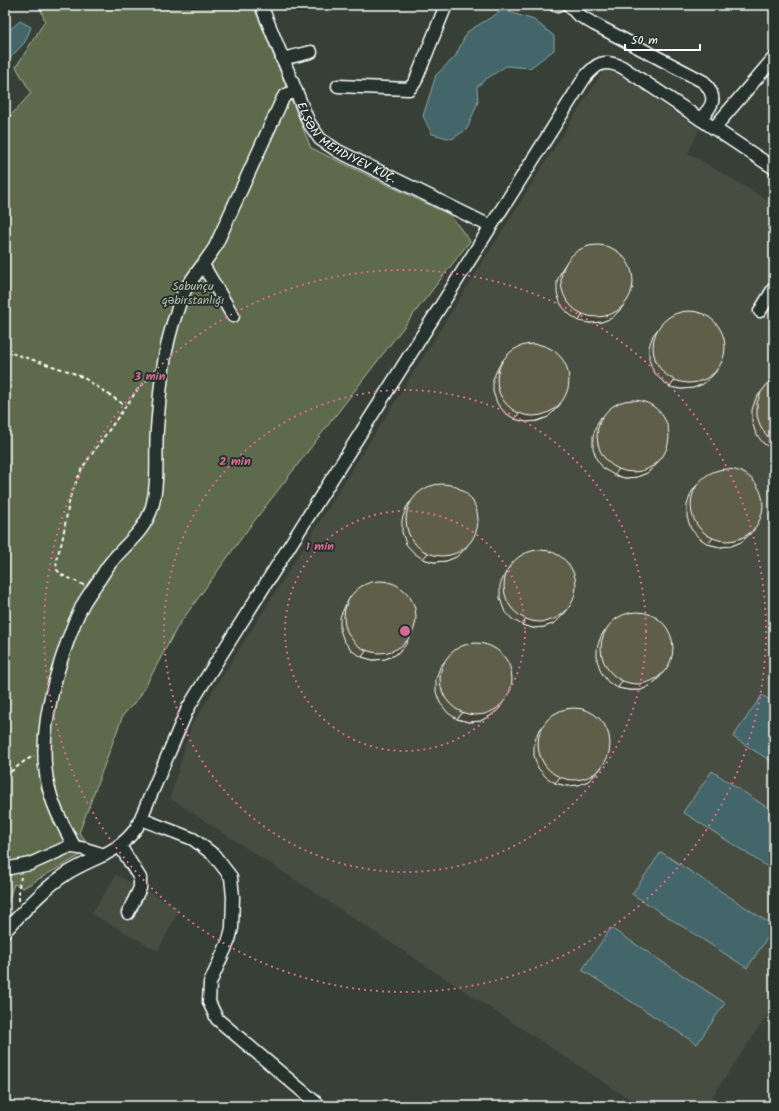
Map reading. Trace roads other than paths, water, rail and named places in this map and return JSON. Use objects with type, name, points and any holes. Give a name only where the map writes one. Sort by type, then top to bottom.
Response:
[{"type":"street","name":"ELŞƏN MEHDIYEV KÜÇ.","points":[[261,5],[295,91],[312,129],[320,140],[325,144],[490,226]]},
{"type":"street","points":[[338,86],[409,89],[415,82],[446,5]]},
{"type":"street","points":[[569,5],[577,14],[594,24],[704,82],[710,88],[712,103],[709,110],[700,119]]},
{"type":"street","points":[[282,59],[311,52]]},
{"type":"street","points":[[714,128],[774,58]]},
{"type":"street","points":[[5,931],[52,884],[62,877],[120,846],[130,837],[141,819],[188,708],[490,226],[585,77],[593,68],[603,62],[613,63],[622,67],[774,168]]},
{"type":"street","points":[[74,846],[51,796],[47,778],[44,751],[51,692],[73,626],[83,605],[109,565],[138,535],[145,524],[151,509],[155,494],[157,470],[157,432],[163,369],[170,329],[180,301],[187,287],[215,247],[283,98],[295,91]]},
{"type":"street","points":[[203,265],[233,316]]},
{"type":"street","points":[[760,311],[774,288]]},
{"type":"street","points":[[141,819],[193,838],[214,855],[231,877],[233,897],[232,928],[229,940],[210,983],[209,1002],[218,1019],[320,1106]]},
{"type":"street","points":[[5,869],[23,866],[41,860],[68,847],[74,846],[104,855]]},
{"type":"street","points":[[120,846],[140,878],[140,888],[128,913]]},
{"type":"water","points":[[503,10],[534,20],[554,36],[554,50],[530,68],[506,66],[486,79],[477,87],[478,102],[467,129],[452,139],[432,134],[423,116],[436,75],[455,57],[467,32]]},
{"type":"water","points":[[20,21],[31,27],[25,42],[11,57],[5,69],[5,34]]},
{"type":"water","points":[[762,695],[774,703],[774,763],[733,737]]},
{"type":"water","points":[[712,771],[774,812],[774,871],[683,812]]},
{"type":"water","points":[[661,852],[774,926],[747,968],[632,894]]},
{"type":"water","points":[[611,928],[725,1003],[697,1044],[582,970]]},
{"type":"park label","name":"Sabunçu qəbirstanlığı","points":[[193,293]]}]
